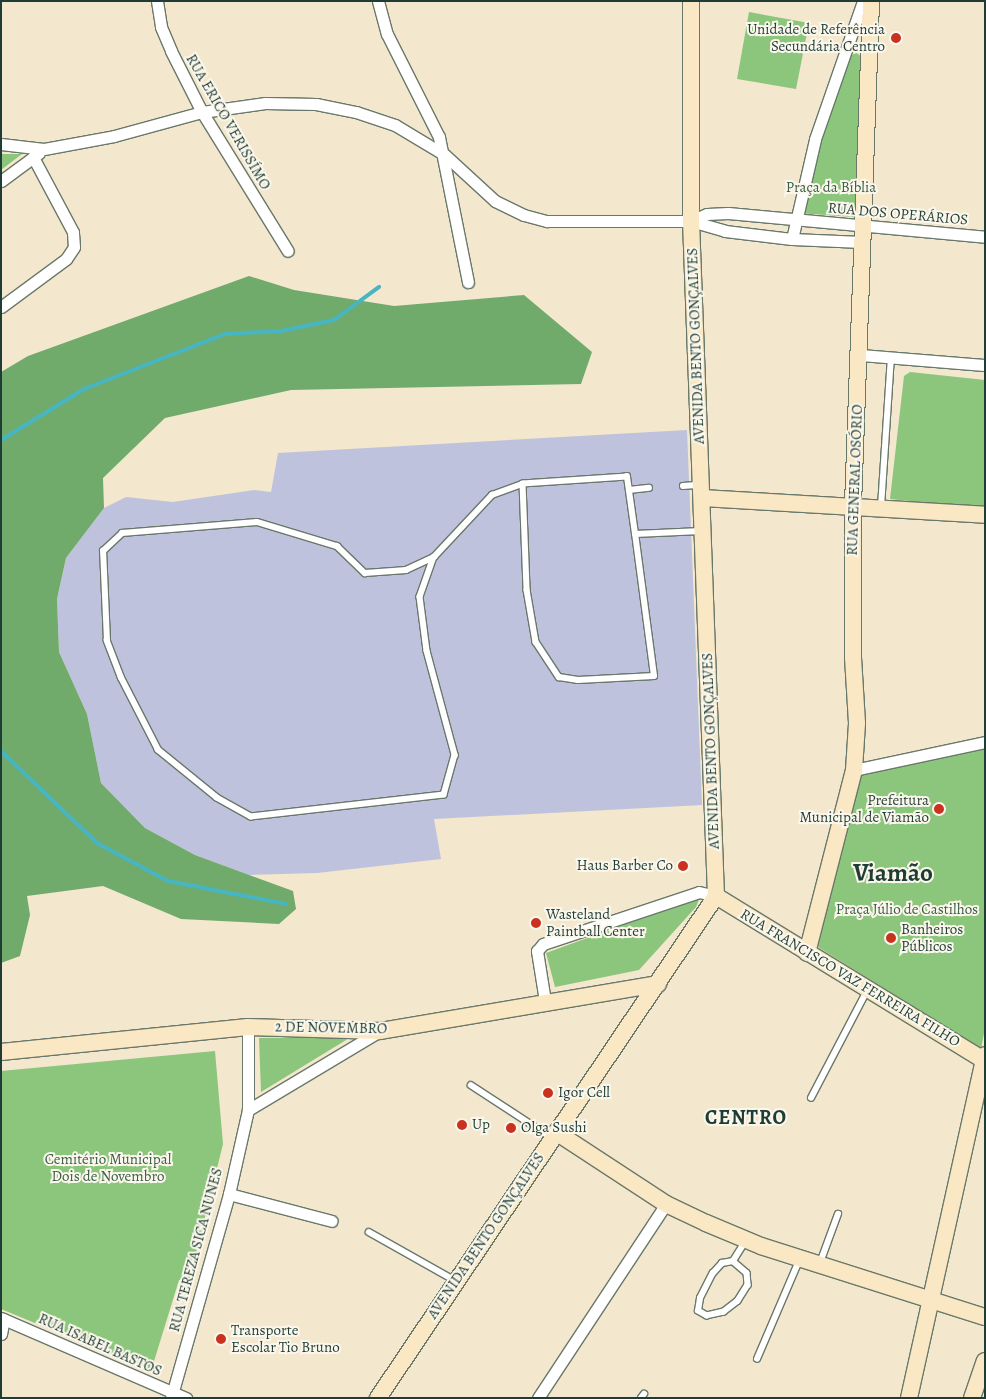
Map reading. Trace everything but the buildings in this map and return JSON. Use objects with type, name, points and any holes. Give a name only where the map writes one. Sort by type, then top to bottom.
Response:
[{"type":"main road","name":"AVENIDA BENTO GONÇALVES","points":[[378,1398],[716,896],[702,492],[690,221],[691,1]]},
{"type":"main road","name":"RUA GENERAL OSÓRIO","points":[[807,953],[854,770],[857,723],[853,658],[853,506],[860,355],[862,234],[871,1]]},
{"type":"main road","points":[[702,492],[853,506],[985,515]]},
{"type":"main road","name":"RUA FRANCISCO VAZ FERREIRA FILHO","points":[[716,896],[807,953],[984,1058]]},
{"type":"main road","name":"2 DE NOVEMBRO","points":[[1,1052],[248,1027],[380,1032],[546,1001],[658,984]]},
{"type":"main road","points":[[909,1398],[984,1058]]},
{"type":"main road","points":[[554,1135],[666,1204],[746,1240],[800,1259],[985,1317]]},
{"type":"main road","points":[[972,1398],[985,1361]]},
{"type":"street","name":"RUA ERICO VERISSÍMO","points":[[157,1],[161,27],[171,52],[202,112],[288,251]]},
{"type":"street","points":[[378,1],[387,34],[439,137],[452,194],[468,282]]},
{"type":"street","points":[[792,239],[794,220],[815,139],[863,1]]},
{"type":"street","name":"RUA DOS OPERÁRIOS","points":[[44,149],[114,136],[202,112],[264,103],[316,104],[356,112],[395,125],[444,155],[495,201],[524,215],[547,221],[690,221],[725,231],[792,239],[862,234],[985,237]]},
{"type":"street","points":[[1,144],[44,149]]},
{"type":"street","points":[[1,181],[44,149]]},
{"type":"street","points":[[1,307],[66,259],[74,248],[73,232],[33,158]]},
{"type":"street","points":[[452,194],[462,171]]},
{"type":"street","name":"RUA DOS OPERÁRIOS","points":[[690,221],[707,214],[728,212],[794,220],[862,234]]},
{"type":"street","points":[[860,355],[985,364]]},
{"type":"street","points":[[854,770],[985,742]]},
{"type":"street","points":[[546,1001],[537,951],[543,944],[699,892],[716,896]]},
{"type":"street","name":"RUA TEREZA SICA NUNES","points":[[171,1396],[229,1194],[248,1110],[248,1027]]},
{"type":"street","points":[[248,1110],[380,1032]]},
{"type":"street","points":[[229,1194],[332,1221]]},
{"type":"street","points":[[538,1398],[666,1204]]},
{"type":"street","points":[[1,1334],[3,1318]]},
{"type":"street","name":"RUA ISABEL BASTOS","points":[[3,1318],[171,1396],[186,1398]]},
{"type":"lane","points":[[881,508],[891,357]]},
{"type":"lane","points":[[434,557],[420,597],[427,651],[455,755],[444,795],[251,817],[217,798],[158,750],[121,678],[107,641],[103,551],[122,533],[257,522],[337,546],[365,573],[406,570],[434,557],[492,495],[524,484],[627,477],[654,676],[578,680],[559,677],[536,642],[527,590],[524,484]]},
{"type":"lane","points":[[683,486],[702,492]]},
{"type":"lane","points":[[629,490],[649,488]]},
{"type":"lane","points":[[635,534],[703,531]]},
{"type":"lane","points":[[811,1098],[868,989]]},
{"type":"lane","points":[[470,1085],[554,1135]]},
{"type":"lane","points":[[820,1265],[838,1214]]},
{"type":"lane","points":[[369,1232],[456,1281]]},
{"type":"lane","points":[[733,1261],[747,1273],[748,1285],[738,1301],[724,1312],[707,1316],[698,1311],[700,1298],[722,1263],[733,1261],[746,1240]]},
{"type":"lane","points":[[757,1358],[800,1259]]},
{"type":"shaded area","points":[[687,430],[702,805],[434,819],[441,859],[317,873],[249,875],[195,855],[145,828],[101,783],[87,714],[59,652],[57,599],[66,558],[104,508],[126,497],[173,502],[254,490],[271,492],[278,453]]},
{"type":"green space","points":[[749,12],[809,23],[796,89],[737,79]]},
{"type":"green space","name":"Praça da Bíblia","points":[[857,53],[865,60],[854,217],[798,213],[817,143],[848,56]]},
{"type":"green space","points":[[1,154],[22,154],[1,170]]},
{"type":"green space","points":[[249,276],[294,290],[394,306],[524,295],[592,352],[581,384],[291,390],[165,418],[103,478],[104,508],[66,558],[57,599],[59,652],[87,714],[101,783],[145,828],[195,855],[293,891],[296,909],[279,924],[181,919],[103,886],[27,896],[30,915],[20,956],[1,963],[1,372],[28,356]]},
{"type":"green space","points":[[910,372],[985,380],[985,509],[890,499],[904,376]]},
{"type":"green space","name":"Praça Júlio de Castilhos","points":[[985,749],[985,1028],[981,1049],[818,947],[859,775]]},
{"type":"green space","points":[[700,897],[696,907],[639,970],[555,987],[546,953]]},
{"type":"green space","points":[[351,1037],[261,1092],[259,1038]]},
{"type":"green space","name":"Cemitério Municipal Dois de Novembro","points":[[215,1051],[223,1144],[189,1282],[179,1280],[151,1371],[1,1309],[1,1071]]},
{"type":"waterway","points":[[1,440],[84,389],[225,334],[281,331],[334,320],[379,287]]},
{"type":"waterway","points":[[1,751],[97,843],[168,881],[286,904]]},
{"type":"place","name":"Unidade de Referência Secundária Centro","points":[[896,38]]},
{"type":"place","name":"Prefeitura Municipal de Viamão","points":[[939,809]]},
{"type":"place","name":"Haus Barber Co","points":[[683,866]]},
{"type":"place","name":"Wasteland Paintball Center","points":[[536,923]]},
{"type":"place","name":"Banheiros Públicos","points":[[891,938]]},
{"type":"place","name":"Igor Cell","points":[[548,1093]]},
{"type":"place","name":"Up","points":[[462,1125]]},
{"type":"place","name":"Olga Sushi","points":[[511,1128]]},
{"type":"place","name":"Transporte Escolar Tio Bruno","points":[[221,1339]]},
{"type":"district","name":"Viamão","points":[[893,873]]},
{"type":"district","name":"CENTRO","points":[[746,1117]]}]
